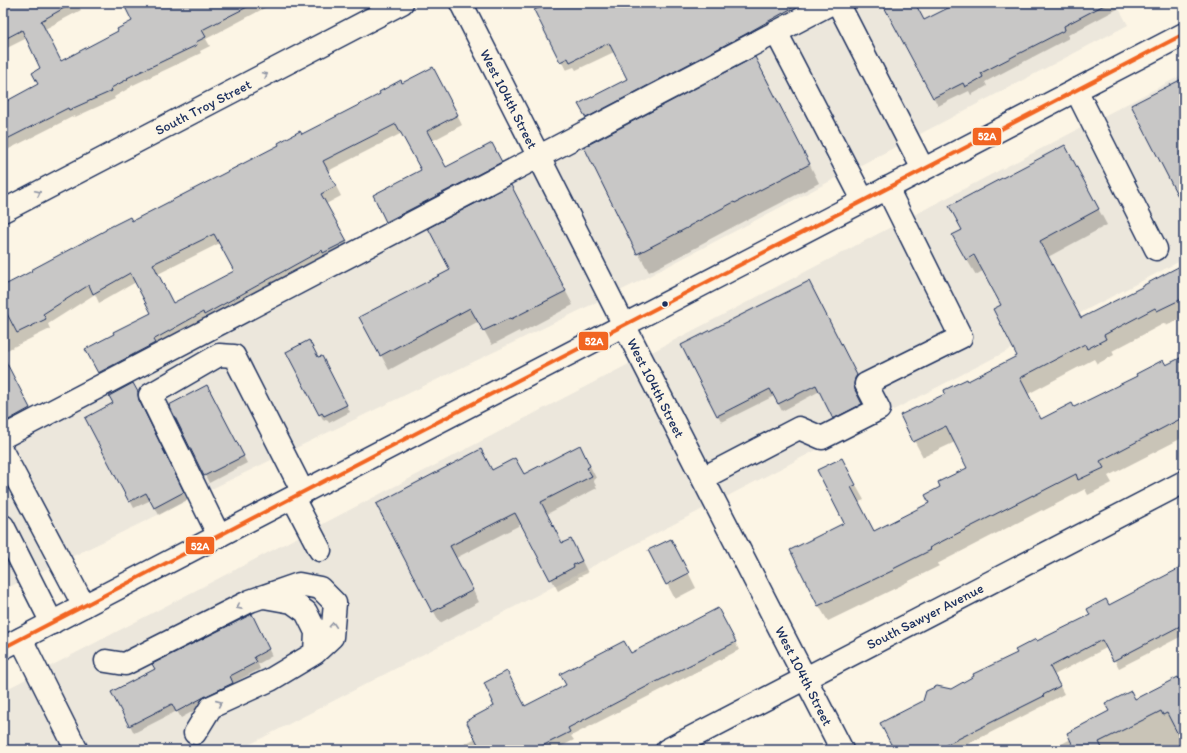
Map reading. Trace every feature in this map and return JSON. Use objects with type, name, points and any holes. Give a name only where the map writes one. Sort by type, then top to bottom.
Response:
[{"type":"street","name":"South Troy Street","points":[[3,211],[402,3]]},
{"type":"street","name":"West 104th Street","points":[[461,3],[842,750]]},
{"type":"street","points":[[3,437],[832,3]]},
{"type":"street","points":[[838,3],[923,169]]},
{"type":"street","points":[[776,32],[863,200]]},
{"type":"street","points":[[74,750],[76,749],[12,643],[1184,34]]},
{"type":"street","points":[[1076,90],[1156,249]]},
{"type":"street","points":[[703,478],[799,428],[822,438],[879,409],[866,384],[961,336],[887,188]]},
{"type":"street","points":[[219,536],[157,411],[180,384],[206,374],[223,371],[252,391],[298,495],[320,550]]},
{"type":"street","points":[[3,453],[84,606]]},
{"type":"street","name":"South Sawyer Avenue","points":[[667,750],[1184,482]]},
{"type":"street","points":[[3,526],[52,623]]},
{"type":"street","points":[[106,661],[125,664],[250,601],[299,584],[320,588],[335,603],[332,637],[315,653],[270,680],[211,707],[195,733]]},
{"type":"street","points":[[264,597],[292,602],[306,612],[316,632],[315,653]]},
{"type":"shaded area","points":[[845,3],[1116,3],[1128,25],[630,286],[3,590],[3,444]]},
{"type":"shaded area","points":[[1184,74],[1184,259],[239,750],[3,750],[3,691]]},
{"type":"building","points":[[14,3],[73,3],[41,21],[61,61],[118,31],[117,29],[132,21],[123,3],[255,3],[202,30],[206,37],[196,42],[197,45],[127,78],[128,79],[111,88],[112,91],[69,110],[68,108],[3,141],[3,103],[38,84],[32,73],[40,68],[22,30],[3,40],[3,9]]},
{"type":"building","points":[[550,3],[801,3],[744,35],[586,118],[578,104],[627,79],[609,43],[570,62],[568,58],[560,62],[534,10]]},
{"type":"building","points":[[882,3],[915,3],[924,20],[958,3],[1108,3],[1064,26],[1065,30],[981,73],[983,77],[965,87],[963,83],[933,98]]},
{"type":"building","points":[[755,57],[810,164],[735,203],[734,202],[637,254],[584,147]]},
{"type":"building","points":[[433,67],[458,115],[427,131],[446,167],[492,143],[502,162],[386,222],[373,195],[421,170],[396,124],[323,161],[336,186],[321,194],[347,241],[323,253],[322,250],[204,315],[203,312],[153,340],[155,343],[98,373],[85,349],[114,334],[113,332],[151,313],[130,273],[93,294],[89,285],[43,314],[46,319],[17,333],[3,306],[3,286],[106,229],[130,217],[132,221],[279,145],[278,143],[300,131],[302,134],[380,94],[379,92],[401,80],[402,83]],"holes":[[[214,234],[234,271],[173,303],[153,264]]]},
{"type":"building","points":[[1184,78],[1184,208],[1131,105]]},
{"type":"building","points":[[1065,145],[1099,209],[1040,241],[1081,318],[1184,264],[1184,298],[1157,311],[1155,308],[1104,335],[1106,339],[1087,349],[1085,344],[1020,378],[1041,419],[1072,403],[1074,407],[1137,376],[1136,374],[1163,360],[1166,365],[1184,356],[1184,417],[1100,461],[1104,468],[1078,480],[1076,474],[929,548],[931,550],[893,569],[894,570],[818,606],[790,550],[844,523],[817,470],[842,458],[856,485],[851,487],[874,531],[929,503],[925,495],[940,487],[938,482],[967,468],[946,426],[913,442],[900,415],[945,394],[944,390],[967,379],[968,381],[1017,356],[993,309],[1001,305],[974,255],[966,260],[952,235],[962,230],[949,206]]},
{"type":"building","points":[[511,185],[566,291],[511,319],[510,318],[483,331],[470,308],[380,356],[359,317],[450,270],[428,228]]},
{"type":"building","points":[[809,281],[857,375],[854,384],[855,390],[862,404],[833,419],[816,385],[778,404],[770,389],[717,416],[681,345]]},
{"type":"building","points":[[309,340],[318,357],[322,356],[347,405],[324,416],[322,413],[319,415],[286,352]]},
{"type":"building","points":[[3,356],[30,408],[3,423]]},
{"type":"building","points":[[133,383],[138,392],[139,400],[184,492],[154,508],[146,493],[129,502],[85,418],[113,403],[109,396]]},
{"type":"building","points":[[207,385],[244,456],[204,476],[169,405]]},
{"type":"building","points":[[580,445],[590,466],[587,468],[592,476],[541,502],[562,543],[571,539],[582,561],[550,580],[515,513],[450,546],[473,590],[432,612],[376,504],[481,449],[492,470],[515,458],[524,474]]},
{"type":"building","points":[[671,539],[689,573],[666,585],[648,550]]},
{"type":"building","points":[[1184,566],[1184,624],[1113,661],[1102,640],[1050,667],[1060,686],[1043,695],[1044,696],[936,750],[894,750],[880,723],[923,701],[926,691],[937,686],[951,689],[974,676],[973,674],[1017,653],[1015,650],[1090,615],[1087,609],[1106,599],[1109,605]]},
{"type":"building","points":[[718,608],[736,642],[568,728],[570,732],[534,750],[481,750],[466,721],[494,706],[484,683],[507,671],[525,706],[566,685],[560,674],[624,641],[631,653]]},
{"type":"building","points":[[252,614],[269,649],[254,657],[257,662],[230,676],[233,683],[176,712],[172,704],[129,726],[111,692],[155,669],[152,664]]},
{"type":"building","points":[[1178,677],[1184,690],[1184,746],[1167,713],[1163,715],[1161,711],[1099,742],[1103,750],[1075,750],[1067,733],[1109,711],[1105,704],[1131,691],[1135,699]]},
{"type":"transit line","name":"52A","points":[[3,648],[1184,34]]}]
